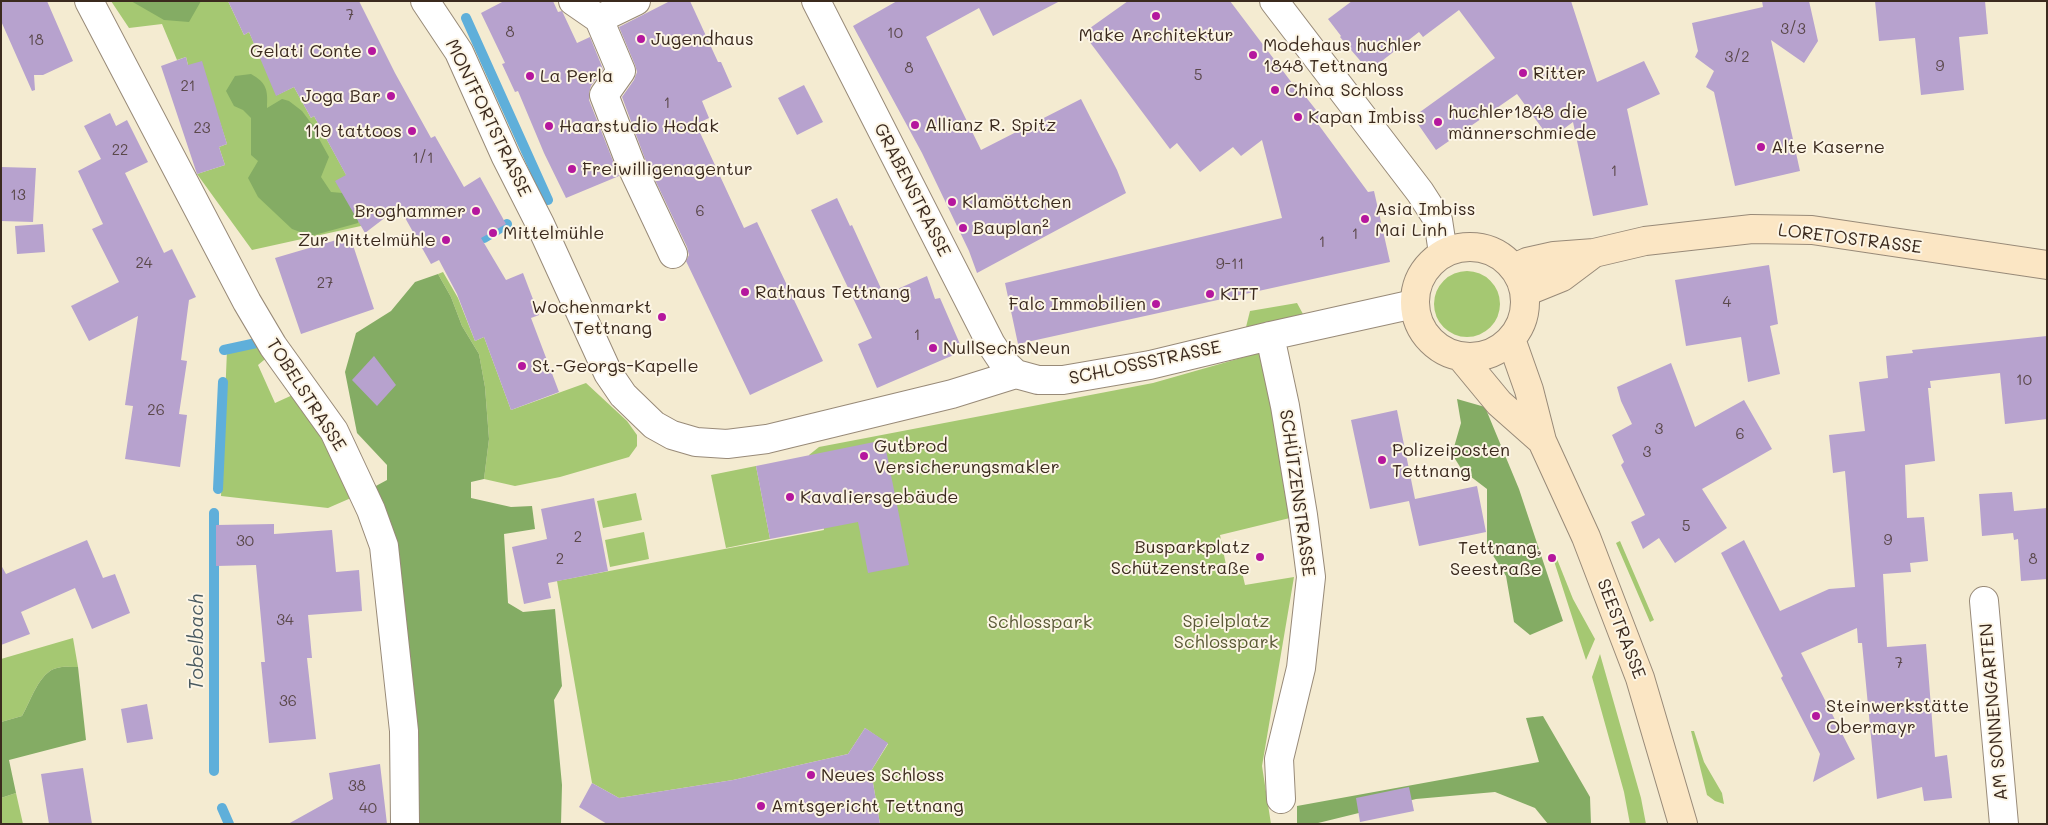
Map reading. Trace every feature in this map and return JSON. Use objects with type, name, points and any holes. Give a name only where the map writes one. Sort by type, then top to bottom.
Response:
[{"type":"main road","name":"LORETOSTRASSE","points":[[1514,268],[1527,262],[1554,256],[1594,253],[1645,241],[1727,230],[1785,229],[1812,230],[2047,265]]},
{"type":"main road","points":[[1461,247],[1481,247],[1499,254],[1514,268],[1521,278],[1526,292],[1525,309],[1520,325],[1511,339],[1498,350],[1486,355],[1461,357],[1449,353],[1428,338],[1419,322],[1414,304],[1415,294],[1422,275],[1428,266],[1443,253],[1461,247]]},
{"type":"main road","name":"LORETOSTRASSE","points":[[1526,292],[1562,277],[1594,253]]},
{"type":"main road","name":"SEESTRASSE","points":[[1511,339],[1529,390],[1542,441],[1586,537],[1640,678],[1683,824]]},
{"type":"main road","name":"SEESTRASSE","points":[[1461,357],[1499,403],[1542,441]]},
{"type":"street","name":"TOBELSTRASSE","points":[[89,1],[246,302],[273,346],[334,431],[371,510],[384,546],[404,731],[405,824]]},
{"type":"street","points":[[573,1],[599,19],[621,71],[604,95],[631,165],[673,254]]},
{"type":"street","points":[[599,19],[636,1]]},
{"type":"street","name":"GRABENSTRASSE","points":[[816,1],[991,344],[1003,362],[1016,374]]},
{"type":"street","points":[[1274,1],[1420,192],[1438,220],[1443,253]]},
{"type":"street","name":"MONTFORTSTRASSE","points":[[437,5],[608,373],[623,395],[654,425],[672,435],[696,442],[727,444],[767,439],[952,394],[1016,374]]},
{"type":"street","name":"SCHLOSSSTRASSE","points":[[1016,374],[1038,380],[1063,380],[1150,365],[1414,304]]},
{"type":"street","name":"SCHÜTZENSTRASSE","points":[[1270,336],[1285,406],[1304,515],[1312,577],[1300,668],[1279,758],[1281,799]]},
{"type":"street","name":"AM SONNENGARTEN","points":[[1984,601],[2004,824]]},
{"type":"green space","points":[[111,1],[228,1],[244,35],[249,32],[277,95],[294,87],[311,118],[314,116],[362,204],[379,222],[252,250],[197,174],[225,165],[219,147],[227,144],[212,98],[188,65],[186,57],[177,60],[162,24],[129,28]]},
{"type":"green space","points":[[131,1],[201,1],[189,22],[164,20]]},
{"type":"green space","points":[[251,74],[265,88],[267,108],[282,99],[289,101],[302,111],[311,123],[317,127],[318,137],[329,157],[321,177],[331,192],[354,194],[360,214],[358,223],[311,236],[292,229],[258,197],[248,178],[258,161],[251,155],[251,118],[243,110],[234,106],[226,91],[235,76]]},
{"type":"green space","points":[[1467,271],[1480,274],[1490,281],[1497,291],[1500,304],[1497,317],[1490,327],[1480,334],[1467,337],[1454,334],[1444,327],[1437,317],[1434,304],[1437,291],[1444,281],[1454,274]]},
{"type":"green space","points":[[443,272],[458,298],[475,341],[484,337],[511,410],[586,383],[627,421],[637,435],[637,446],[629,457],[560,477],[515,486],[484,479],[489,439],[485,387],[479,354],[462,326],[451,297],[438,274]]},
{"type":"green space","points":[[438,274],[451,297],[462,326],[479,354],[485,387],[489,439],[484,479],[471,482],[471,498],[511,507],[532,506],[535,529],[504,534],[508,603],[523,612],[555,609],[562,686],[554,700],[562,785],[561,824],[418,824],[374,487],[387,480],[387,465],[357,433],[345,372],[356,333],[391,311],[415,282]]},
{"type":"green space","points":[[1297,303],[1303,314],[1246,327],[1250,311]]},
{"type":"green space","points":[[264,345],[270,355],[258,365],[275,403],[297,393],[347,477],[351,498],[328,508],[221,496],[227,350]]},
{"type":"green space","name":"Schlosspark","points":[[1262,352],[1294,517],[1220,535],[1228,575],[1242,572],[1245,585],[1294,577],[1262,766],[1271,824],[880,824],[871,771],[888,744],[865,728],[848,754],[733,780],[619,798],[592,783],[557,581],[824,530],[809,455],[819,447],[1153,383]]},
{"type":"green space","points":[[1457,399],[1485,407],[1519,489],[1563,621],[1530,635],[1514,622],[1506,576],[1487,546],[1487,489],[1462,470],[1452,454],[1461,423]]},
{"type":"green space","points":[[756,466],[770,539],[726,548],[711,475]]},
{"type":"green space","points":[[636,493],[642,520],[603,528],[597,501]]},
{"type":"green space","points":[[644,532],[649,559],[610,567],[605,540]]},
{"type":"green space","points":[[1620,541],[1654,620],[1650,622],[1616,543]]},
{"type":"green space","points":[[1557,559],[1573,599],[1595,639],[1586,660],[1554,561]]},
{"type":"green space","points":[[73,638],[78,667],[57,668],[45,675],[22,716],[1,722],[1,659]]},
{"type":"green space","points":[[1600,654],[1641,798],[1646,824],[1630,824],[1624,792],[1592,677]]},
{"type":"green space","points":[[78,667],[86,740],[9,760],[16,793],[1,798],[1,722],[22,716],[45,675],[57,668]]},
{"type":"green space","points":[[1543,716],[1590,797],[1591,824],[1548,824],[1535,808],[1495,792],[1416,799],[1314,824],[1297,824],[1297,806],[1539,762],[1526,718]]},
{"type":"green space","points":[[1691,731],[1694,731],[1704,762],[1722,793],[1724,804],[1715,801],[1707,795]]},
{"type":"green space","points":[[16,793],[23,824],[1,824],[1,798]]},
{"type":"building","points":[[1,1],[47,1],[73,61],[43,75],[34,75],[35,90],[32,91],[1,21]]},
{"type":"building","points":[[228,1],[359,1],[395,73],[431,138],[435,136],[464,187],[480,177],[506,224],[481,238],[506,280],[523,273],[539,315],[531,318],[559,392],[511,410],[484,337],[475,341],[457,294],[439,260],[431,264],[399,207],[365,233],[335,181],[346,175],[314,116],[311,118],[294,87],[276,96],[249,32],[244,35]]},
{"type":"building","points":[[504,1],[553,1],[558,12],[562,11],[577,43],[590,37],[603,69],[591,86],[589,100],[619,176],[566,198],[544,153],[518,91],[515,92],[502,64],[505,63],[481,13]]},
{"type":"building","points":[[670,1],[690,1],[718,62],[721,62],[732,87],[702,101],[709,118],[696,124],[744,228],[757,222],[823,361],[750,395],[686,261],[689,255],[687,247],[645,159],[622,97],[634,80],[637,72],[619,27]]},
{"type":"building","points":[[897,1],[1060,1],[993,36],[979,8],[926,37],[981,150],[1081,99],[1117,170],[1126,193],[977,273],[969,251],[922,153],[853,26]]},
{"type":"building","points":[[1128,1],[1230,1],[1292,83],[1294,82],[1324,120],[1318,124],[1368,192],[1374,191],[1390,262],[1018,344],[1005,283],[1282,218],[1262,140],[1241,156],[1233,147],[1200,172],[1177,143],[1170,149],[1083,33]]},
{"type":"building","points":[[1352,1],[1571,1],[1597,82],[1644,61],[1660,94],[1627,109],[1648,205],[1593,216],[1573,122],[1550,139],[1517,94],[1436,150],[1413,117],[1495,58],[1459,10],[1423,37],[1419,32],[1369,71],[1340,37],[1328,19]]},
{"type":"building","points":[[1762,1],[1809,1],[1818,41],[1804,63],[1771,40],[1800,171],[1735,186],[1714,92],[1706,87],[1714,71],[1695,57],[1698,51],[1692,23],[1763,7]]},
{"type":"building","points":[[1875,1],[1985,1],[1988,34],[1959,37],[1964,90],[1921,95],[1915,38],[1879,41]]},
{"type":"building","points":[[186,57],[188,65],[202,61],[227,144],[219,147],[225,165],[197,174],[161,66]]},
{"type":"building","points":[[804,85],[823,122],[797,135],[778,98]]},
{"type":"building","points":[[110,113],[116,126],[127,120],[148,162],[125,173],[164,253],[172,249],[196,297],[189,300],[181,360],[187,361],[179,414],[187,415],[180,467],[125,459],[133,406],[125,405],[138,316],[89,341],[71,306],[119,282],[92,229],[103,224],[78,171],[101,159],[84,126]]},
{"type":"building","points":[[1,167],[36,168],[33,222],[1,221]]},
{"type":"building","points":[[837,198],[850,226],[852,225],[884,295],[927,276],[935,299],[940,298],[963,351],[877,388],[858,344],[872,338],[811,210]]},
{"type":"building","points":[[43,224],[45,252],[17,254],[15,226]]},
{"type":"building","points":[[350,236],[374,309],[301,334],[275,258]]},
{"type":"building","points":[[1769,265],[1778,324],[1770,326],[1780,374],[1748,382],[1741,337],[1686,346],[1675,280]]},
{"type":"building","points":[[2047,336],[2047,419],[2005,424],[2000,373],[1930,381],[1931,388],[1928,388],[1935,461],[1905,465],[1907,518],[1924,517],[1928,561],[1910,563],[1911,572],[1883,574],[1887,647],[1926,644],[1935,757],[1947,755],[1952,798],[1924,801],[1922,787],[1877,799],[1862,643],[1858,643],[1857,628],[1801,653],[1855,759],[1813,782],[1820,754],[1721,553],[1744,540],[1780,611],[1829,589],[1855,587],[1845,471],[1833,473],[1829,435],[1865,431],[1859,382],[1888,378],[1886,356],[1913,353],[1912,350]]},
{"type":"building","points":[[374,356],[396,385],[377,406],[352,380]]},
{"type":"building","points":[[1671,363],[1695,427],[1744,400],[1772,449],[1702,489],[1727,528],[1675,563],[1659,538],[1643,549],[1631,522],[1645,515],[1621,465],[1624,462],[1612,435],[1632,424],[1621,401],[1617,387]]},
{"type":"building","points":[[1397,410],[1415,499],[1477,486],[1486,532],[1419,546],[1409,501],[1370,509],[1351,420]]},
{"type":"building","points":[[884,440],[909,565],[868,573],[858,522],[770,539],[756,466]]},
{"type":"building","points":[[2012,492],[2014,511],[2047,508],[2047,579],[2021,581],[2018,539],[2014,540],[2013,533],[1982,536],[1979,494]]},
{"type":"building","points":[[594,498],[608,571],[548,583],[551,598],[524,604],[512,547],[547,539],[541,509]]},
{"type":"building","points":[[274,524],[274,534],[332,530],[336,572],[359,570],[362,611],[308,615],[312,658],[307,658],[316,739],[269,743],[261,662],[265,662],[256,565],[216,566],[216,525]]},
{"type":"building","points":[[87,540],[103,578],[115,574],[130,613],[92,629],[75,588],[21,612],[30,634],[1,645],[1,565],[6,574]]},
{"type":"building","points":[[147,704],[153,739],[127,743],[121,709]]},
{"type":"building","name":"Neues Schloss","points":[[865,728],[888,743],[871,771],[880,824],[607,824],[579,807],[592,783],[619,798],[733,780],[848,754]]},
{"type":"building","points":[[380,764],[387,824],[288,824],[333,799],[329,773]]},
{"type":"building","points":[[83,768],[92,824],[49,824],[41,774]]},
{"type":"building","points":[[1409,787],[1414,811],[1360,822],[1356,798]]},
{"type":"waterway","points":[[466,18],[548,200]]},
{"type":"waterway","points":[[484,238],[507,224]]},
{"type":"waterway","name":"Tobelbach","points":[[224,350],[261,342]]},
{"type":"waterway","name":"Tobelbach","points":[[218,489],[223,382]]},
{"type":"waterway","name":"Tobelbach","points":[[214,513],[214,771]]},
{"type":"waterway","name":"Tobelbach","points":[[222,808],[229,824]]},
{"type":"place","name":"Make Architektur","points":[[1156,16]]},
{"type":"place","name":"Jugendhaus","points":[[641,39]]},
{"type":"place","name":"Gelati Conte","points":[[372,51]]},
{"type":"place","name":"Modehaus huchler 1848 Tettnang","points":[[1253,55]]},
{"type":"place","name":"Ritter","points":[[1523,73]]},
{"type":"place","name":"La Perla","points":[[530,76]]},
{"type":"place","name":"China Schloss","points":[[1275,90]]},
{"type":"place","name":"Joga Bar","points":[[391,96]]},
{"type":"place","name":"Kapan Imbiss","points":[[1298,117]]},
{"type":"place","name":"huchler1848 die männerschmiede","points":[[1438,122]]},
{"type":"place","name":"Allianz R. Spitz","points":[[915,125]]},
{"type":"place","name":"Haarstudio Hodak","points":[[549,126]]},
{"type":"place","name":"119 tattoos","points":[[412,131]]},
{"type":"place","name":"Alte Kaserne","points":[[1761,147]]},
{"type":"place","name":"Freiwilligenagentur","points":[[572,169]]},
{"type":"place","name":"Klamöttchen","points":[[952,202]]},
{"type":"place","name":"Broghammer","points":[[476,211]]},
{"type":"place","name":"Asia Imbiss Mai Linh","points":[[1365,219]]},
{"type":"place","name":"Bauplan²","points":[[963,228]]},
{"type":"place","name":"Mittelmühle","points":[[493,233]]},
{"type":"place","name":"Zur Mittelmühle","points":[[446,240]]},
{"type":"place","name":"Rathaus Tettnang","points":[[745,292]]},
{"type":"place","name":"KITT","points":[[1210,294]]},
{"type":"place","name":"Falc Immobilien","points":[[1156,304]]},
{"type":"place","name":"Wochenmarkt Tettnang","points":[[662,317]]},
{"type":"place","name":"NullSechsNeun","points":[[933,348]]},
{"type":"place","name":"St.-Georgs-Kapelle","points":[[522,366]]},
{"type":"place","name":"Gutbrod Versicherungsmakler","points":[[864,456]]},
{"type":"place","name":"Polizeiposten Tettnang","points":[[1382,460]]},
{"type":"place","name":"Kavaliersgebäude","points":[[790,497]]},
{"type":"place","name":"Busparkplatz Schützenstraße","points":[[1260,557]]},
{"type":"place","name":"Tettnang, Seestraße","points":[[1552,558]]},
{"type":"place","name":"Steinwerkstätte Obermayr","points":[[1816,716]]},
{"type":"place","name":"Neues Schloss","points":[[811,775]]},
{"type":"place","name":"Amtsgericht Tettnang","points":[[761,806]]},
{"type":"park label","name":"Spielplatz Schlosspark","points":[[1226,631]]}]
